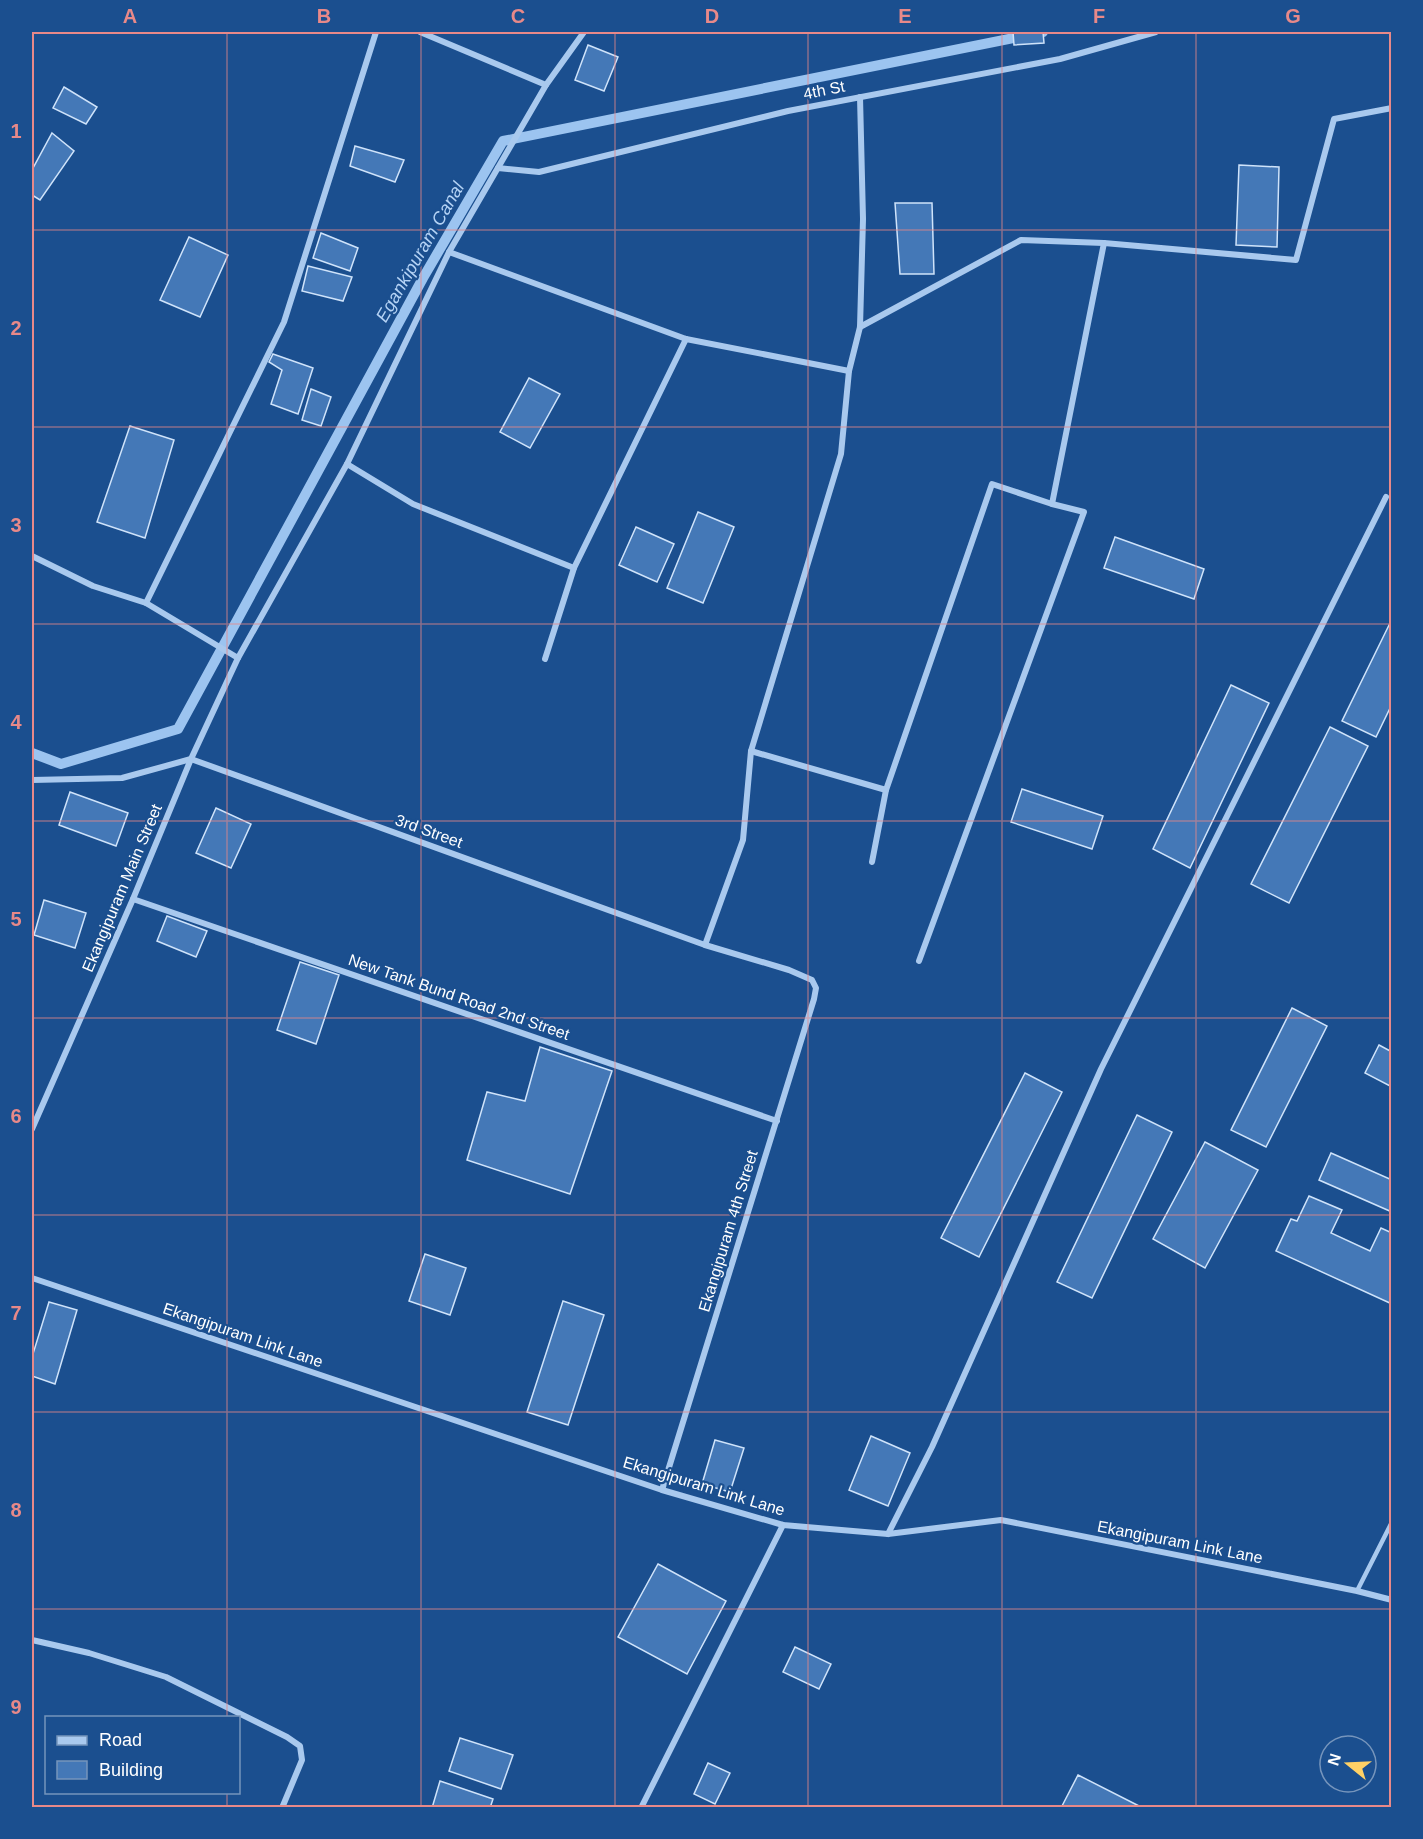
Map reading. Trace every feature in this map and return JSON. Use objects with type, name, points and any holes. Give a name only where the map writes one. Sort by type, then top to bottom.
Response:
[{"type":"street","points":[[146,603],[284,322],[376,32]]},
{"type":"street","points":[[420,32],[546,85]]},
{"type":"street","name":"Ekangipuram Main Street","points":[[32,1129],[237,657],[346,465],[449,252],[546,85],[584,32]]},
{"type":"street","name":"4th St","points":[[498,168],[539,172],[788,111],[1060,58],[1156,32]]},
{"type":"street","points":[[705,945],[743,840],[751,751],[841,454],[849,371],[860,327],[863,219],[860,97]]},
{"type":"street","points":[[860,327],[1021,240],[1104,243],[1296,260],[1334,119],[1392,108]]},
{"type":"street","points":[[1052,504],[1104,243]]},
{"type":"street","points":[[449,252],[686,339],[849,371]]},
{"type":"street","points":[[545,659],[574,568],[686,339]]},
{"type":"street","points":[[346,465],[413,504],[574,568]]},
{"type":"street","points":[[872,862],[886,790],[992,484],[1084,512],[919,961]]},
{"type":"street","points":[[888,1534],[932,1447],[1101,1069],[1389,497]]},
{"type":"street","points":[[32,556],[93,586],[146,603],[237,657]]},
{"type":"street","points":[[751,751],[886,790]]},
{"type":"street","points":[[32,780],[122,778],[191,759]]},
{"type":"street","name":"3rd Street","points":[[191,759],[705,945],[789,970],[812,980]]},
{"type":"street","name":"New Tank Bund Road 2nd Street","points":[[133,898],[777,1121]]},
{"type":"street","name":"Ekangipuram 4th Street","points":[[662,1490],[814,999],[816,988],[812,980]]},
{"type":"street","name":"Ekangipuram Link Lane","points":[[32,1278],[662,1490],[783,1525],[888,1534],[1001,1520],[1357,1591],[1392,1600]]},
{"type":"street","points":[[640,1808],[783,1525]]},
{"type":"street","points":[[32,1640],[89,1653],[166,1677],[287,1737],[300,1746],[302,1760],[282,1808]]},
{"type":"lane","points":[[1357,1591],[1392,1522]]},
{"type":"building","points":[[1013,32],[1043,32],[1044,43],[1014,45]]},
{"type":"building","points":[[588,45],[618,57],[604,91],[575,80]]},
{"type":"building","points":[[64,87],[97,107],[86,124],[53,108]]},
{"type":"building","points":[[52,133],[74,151],[40,200],[32,195],[32,170]]},
{"type":"building","points":[[355,146],[404,160],[395,182],[350,166]]},
{"type":"building","points":[[1239,165],[1279,167],[1277,247],[1236,245]]},
{"type":"building","points":[[895,203],[932,203],[934,274],[900,274]]},
{"type":"building","points":[[321,233],[358,248],[350,271],[313,258]]},
{"type":"building","points":[[189,237],[228,255],[200,317],[160,300]]},
{"type":"building","points":[[308,266],[352,277],[343,301],[302,291]]},
{"type":"building","points":[[273,354],[313,368],[298,414],[271,404],[282,370],[269,362]]},
{"type":"building","points":[[529,378],[560,394],[530,448],[500,432]]},
{"type":"building","points":[[311,389],[331,397],[321,426],[302,420]]},
{"type":"building","points":[[130,426],[174,440],[145,538],[97,522]]},
{"type":"building","points":[[698,512],[734,527],[703,603],[667,588]]},
{"type":"building","points":[[636,527],[674,544],[657,582],[619,565]]},
{"type":"building","points":[[1115,537],[1204,569],[1194,599],[1104,568]]},
{"type":"building","points":[[1392,619],[1392,704],[1376,737],[1342,721]]},
{"type":"building","points":[[1231,685],[1269,703],[1190,868],[1153,849]]},
{"type":"building","points":[[1330,727],[1368,746],[1289,903],[1251,884]]},
{"type":"building","points":[[1022,789],[1103,816],[1092,849],[1011,822]]},
{"type":"building","points":[[70,792],[128,813],[116,846],[59,825]]},
{"type":"building","points":[[216,808],[251,824],[231,868],[196,853]]},
{"type":"building","points":[[44,900],[86,913],[75,948],[34,935]]},
{"type":"building","points":[[167,916],[207,931],[196,957],[157,941]]},
{"type":"building","points":[[300,962],[339,975],[316,1044],[277,1030]]},
{"type":"building","points":[[1292,1008],[1327,1026],[1266,1147],[1231,1130]]},
{"type":"building","points":[[1379,1045],[1392,1052],[1392,1087],[1365,1073]]},
{"type":"building","points":[[540,1047],[612,1071],[570,1194],[467,1160],[487,1092],[525,1101]]},
{"type":"building","points":[[1025,1073],[1062,1092],[979,1257],[941,1238]]},
{"type":"building","points":[[1137,1115],[1172,1132],[1092,1298],[1057,1282]]},
{"type":"building","points":[[1205,1142],[1258,1170],[1205,1268],[1153,1239]]},
{"type":"building","points":[[1331,1153],[1392,1180],[1392,1212],[1319,1180]]},
{"type":"building","points":[[1309,1196],[1342,1210],[1331,1233],[1370,1251],[1381,1228],[1392,1233],[1392,1304],[1276,1251],[1291,1219],[1297,1221]]},
{"type":"building","points":[[425,1254],[466,1268],[450,1315],[409,1301]]},
{"type":"building","points":[[563,1301],[604,1315],[568,1425],[527,1412]]},
{"type":"building","points":[[49,1302],[77,1310],[55,1384],[32,1376],[32,1357]]},
{"type":"building","points":[[871,1436],[910,1453],[888,1506],[849,1490]]},
{"type":"building","points":[[715,1440],[744,1448],[730,1492],[702,1484]]},
{"type":"building","points":[[658,1564],[726,1601],[687,1674],[618,1637]]},
{"type":"building","points":[[795,1647],[831,1664],[819,1689],[783,1672]]},
{"type":"building","points":[[460,1738],[513,1755],[501,1789],[449,1771]]},
{"type":"building","points":[[708,1763],[730,1773],[715,1804],[694,1794]]},
{"type":"building","points":[[1078,1775],[1143,1808],[1061,1808]]},
{"type":"building","points":[[440,1781],[493,1799],[490,1808],[432,1808]]},
{"type":"waterway","name":"Egankipuram Canal","points":[[32,753],[61,764],[178,729],[423,278],[503,141],[1043,32]]}]
